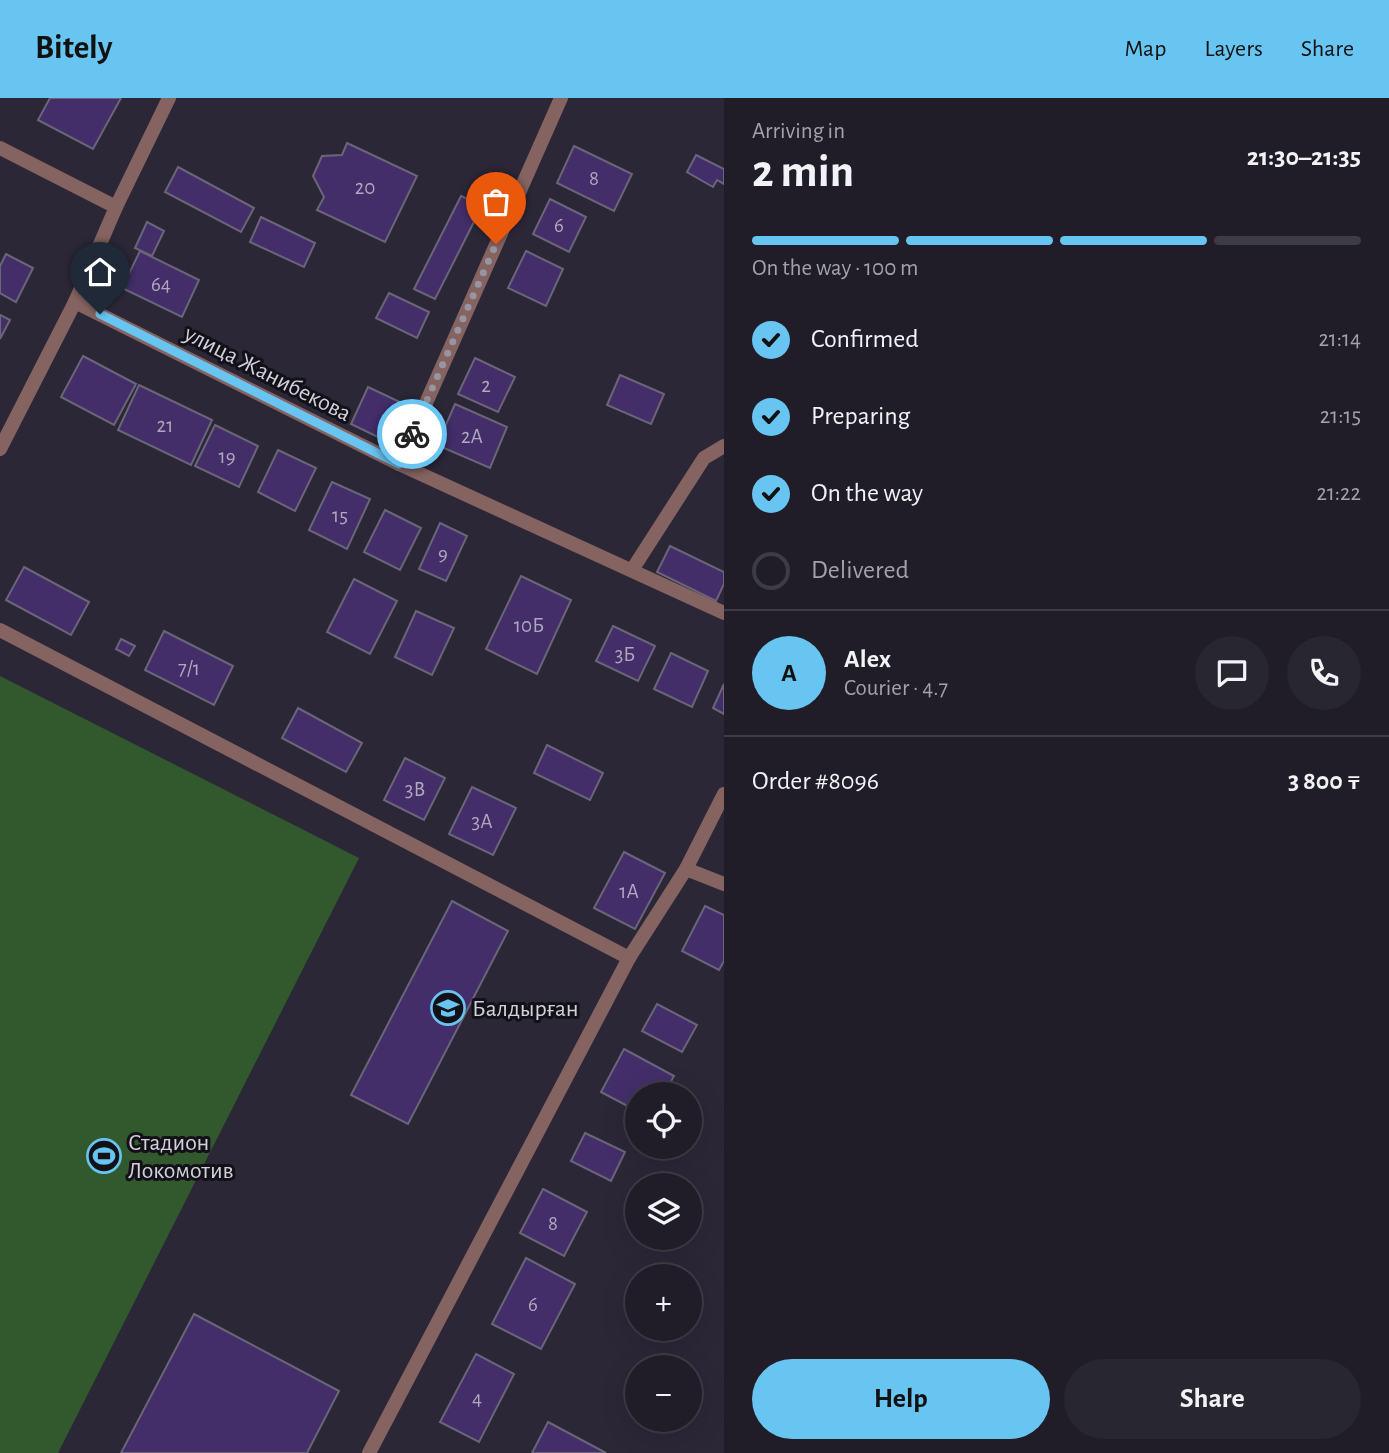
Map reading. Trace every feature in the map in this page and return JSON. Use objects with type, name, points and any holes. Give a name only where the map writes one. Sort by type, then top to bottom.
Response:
[{"type":"street","points":[[0,449],[75,302],[116,207],[169,98]]},
{"type":"street","points":[[399,464],[561,98]]},
{"type":"street","points":[[0,148],[116,207]]},
{"type":"street","name":"улица Жанибекова","points":[[75,302],[399,464],[724,613]]},
{"type":"street","points":[[632,570],[704,458],[724,446]]},
{"type":"street","points":[[0,630],[629,958]]},
{"type":"street","points":[[369,1453],[629,958],[686,869],[724,794]]},
{"type":"street","points":[[686,869],[724,884]]},
{"type":"green space","name":"Стадион Локомотив","points":[[0,676],[359,858],[58,1453],[0,1453]]},
{"type":"building","points":[[50,98],[121,98],[93,149],[38,120]]},
{"type":"building","points":[[347,143],[417,176],[385,242],[317,210],[324,197],[313,176],[322,156],[342,155]]},
{"type":"building","points":[[574,146],[632,174],[614,211],[557,183]]},
{"type":"building","points":[[696,155],[724,169],[724,184],[717,180],[713,187],[687,172]]},
{"type":"building","points":[[178,167],[254,208],[241,232],[165,192]]},
{"type":"building","points":[[461,196],[482,206],[435,299],[414,289]]},
{"type":"building","points":[[550,199],[586,217],[569,252],[533,234]]},
{"type":"building","points":[[261,217],[315,243],[304,267],[250,242]]},
{"type":"building","points":[[147,222],[164,231],[152,256],[135,248]]},
{"type":"building","points":[[140,251],[199,280],[182,317],[122,288]]},
{"type":"building","points":[[526,251],[563,269],[546,306],[508,288]]},
{"type":"building","points":[[6,254],[33,268],[16,302],[0,293],[0,266]]},
{"type":"building","points":[[389,293],[429,312],[417,338],[376,318]]},
{"type":"building","points":[[0,315],[10,320],[0,339]]},
{"type":"building","points":[[83,356],[136,384],[114,425],[61,397]]},
{"type":"building","points":[[475,358],[515,377],[498,412],[458,394]]},
{"type":"building","points":[[620,375],[664,394],[651,424],[607,405]]},
{"type":"building","points":[[139,385],[212,420],[191,465],[118,430]]},
{"type":"building","points":[[368,387],[404,404],[386,441],[351,424]]},
{"type":"building","points":[[455,404],[507,427],[490,468],[437,445]]},
{"type":"building","points":[[215,425],[258,446],[239,487],[195,466]]},
{"type":"building","points":[[278,450],[316,468],[295,511],[258,492]]},
{"type":"building","points":[[332,482],[370,499],[347,549],[309,530]]},
{"type":"building","points":[[385,510],[421,528],[400,570],[364,552]]},
{"type":"building","points":[[440,523],[467,536],[446,581],[419,569]]},
{"type":"building","points":[[670,546],[724,572],[724,584],[716,601],[657,572]]},
{"type":"building","points":[[24,567],[89,602],[71,635],[6,600]]},
{"type":"building","points":[[521,576],[571,600],[537,674],[486,649]]},
{"type":"building","points":[[354,579],[397,601],[370,654],[327,632]]},
{"type":"building","points":[[416,611],[454,628],[432,675],[395,657]]},
{"type":"building","points":[[613,626],[655,646],[638,681],[596,661]]},
{"type":"building","points":[[164,631],[233,666],[214,705],[145,670]]},
{"type":"building","points":[[121,639],[135,646],[129,656],[116,649]]},
{"type":"building","points":[[671,653],[708,671],[692,707],[654,689]]},
{"type":"building","points":[[724,684],[724,714],[713,708]]},
{"type":"building","points":[[298,708],[362,743],[346,772],[282,738]]},
{"type":"building","points":[[547,745],[603,773],[590,800],[534,773]]},
{"type":"building","points":[[405,758],[445,778],[424,820],[384,800]]},
{"type":"building","points":[[472,787],[516,808],[493,855],[449,834]]},
{"type":"building","points":[[624,852],[665,873],[635,929],[594,908]]},
{"type":"building","points":[[452,901],[508,931],[408,1124],[351,1095]]},
{"type":"building","points":[[705,906],[724,915],[724,961],[719,970],[682,951]]},
{"type":"building","points":[[657,1004],[697,1025],[682,1052],[642,1031]]},
{"type":"building","points":[[624,1049],[674,1076],[671,1082],[625,1082],[625,1105],[601,1092]]},
{"type":"building","points":[[585,1133],[625,1152],[611,1181],[571,1161]]},
{"type":"building","points":[[543,1189],[587,1212],[564,1256],[520,1233]]},
{"type":"building","points":[[526,1258],[575,1284],[541,1349],[492,1324]]},
{"type":"building","points":[[194,1314],[339,1391],[307,1453],[121,1453]]},
{"type":"building","points":[[476,1354],[514,1374],[479,1442],[440,1422]]},
{"type":"building","points":[[548,1422],[606,1453],[532,1453]]},
{"type":"way so far","points":[[412,434],[496,244]]},
{"type":"place","name":"Балдырған","points":[[448,1008]]},
{"type":"place","name":"Стадион Локомотив","points":[[104,1156]]},
{"type":"route","points":[[100,314],[399,464],[412,434]]}]
